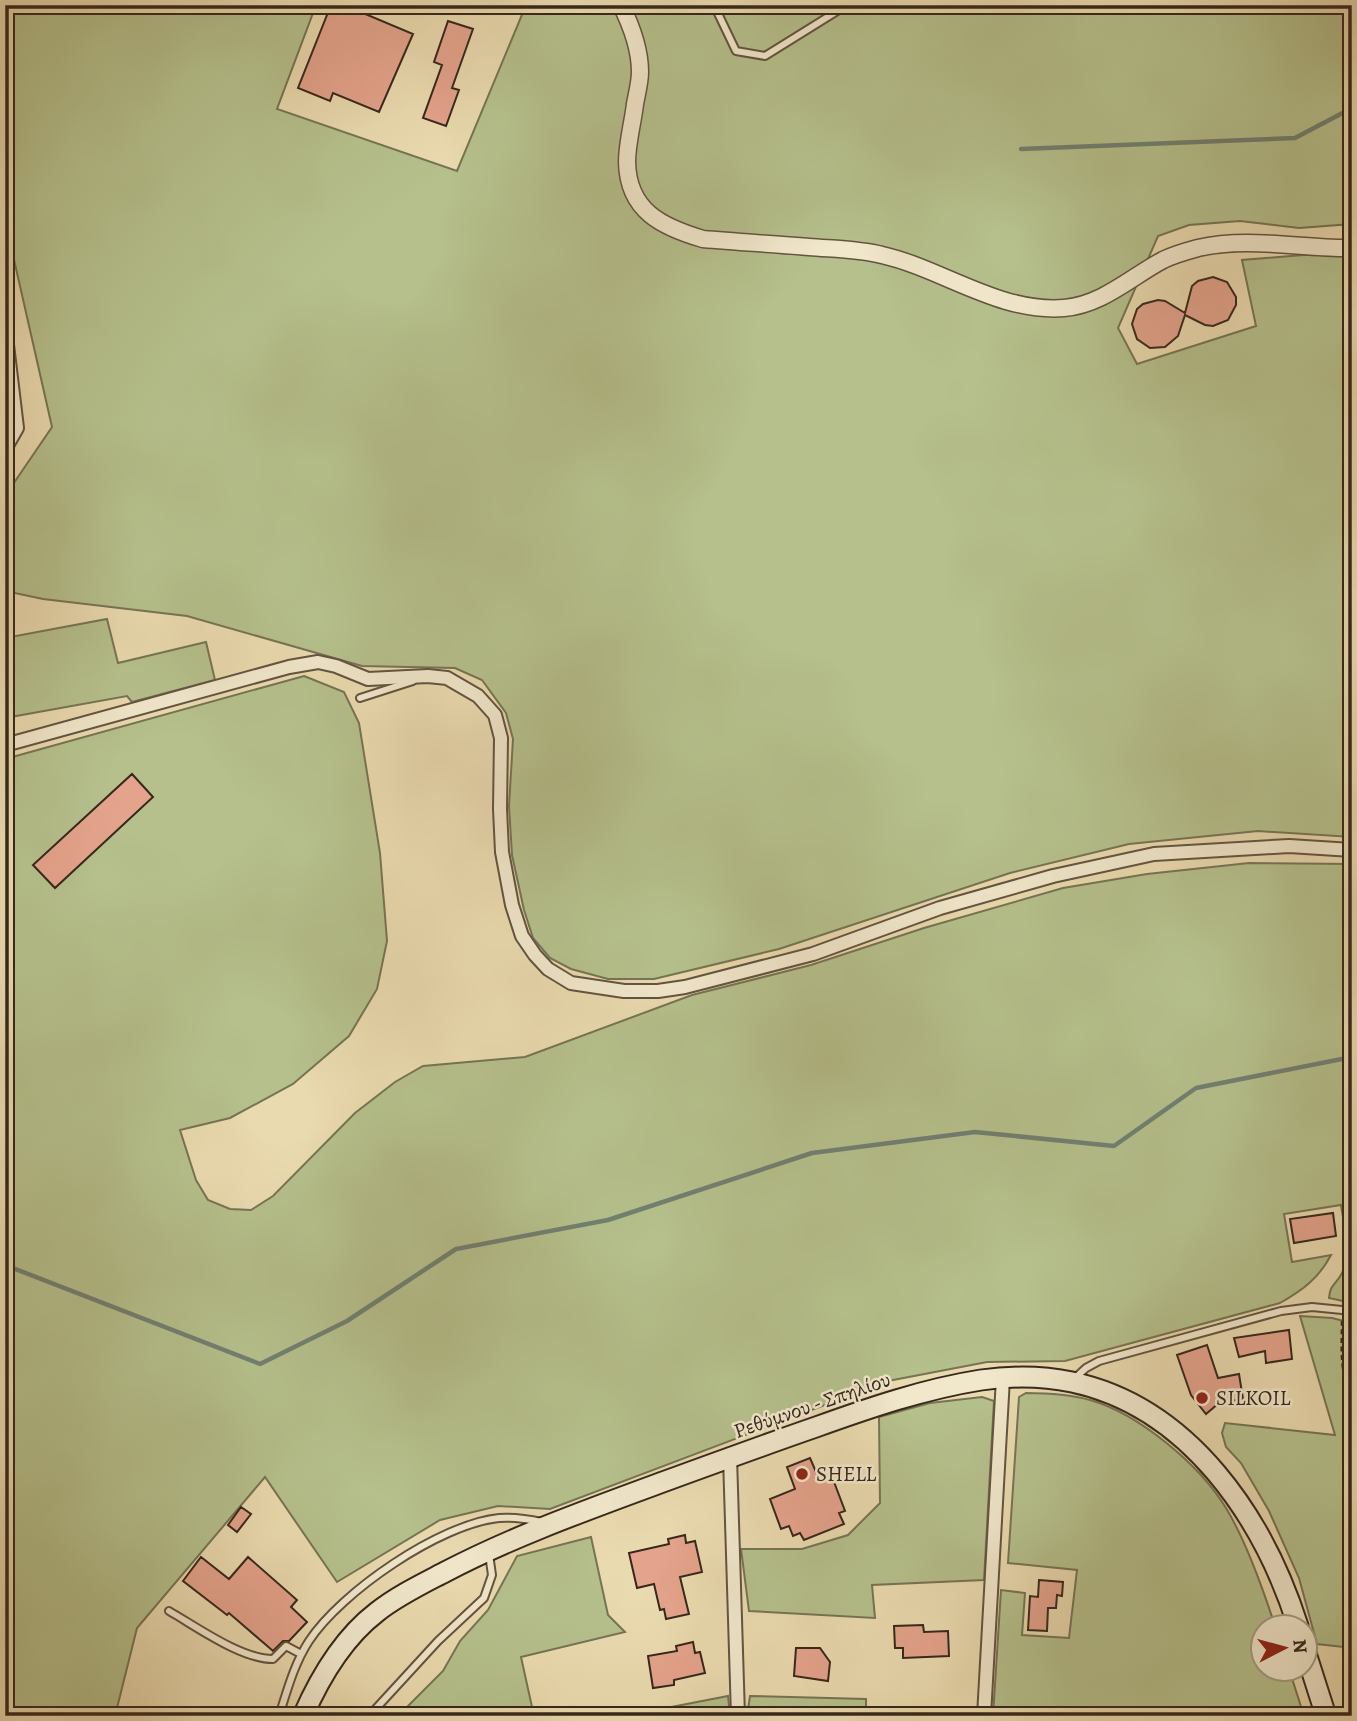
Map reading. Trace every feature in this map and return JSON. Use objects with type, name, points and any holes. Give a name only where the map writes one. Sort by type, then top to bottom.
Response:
[{"type":"main road","name":"Ρεθύμνου - Σπηλίου","points":[[303,1716],[333,1658],[376,1613],[406,1593],[489,1549],[730,1457],[888,1402],[980,1380],[1038,1377],[1072,1382],[1136,1405],[1159,1419],[1202,1457],[1231,1492],[1271,1556],[1293,1612]]},
{"type":"main road","points":[[1315,1682],[1326,1716]]},
{"type":"street","points":[[621,5],[635,37],[640,72],[628,162],[631,184],[639,204],[653,219],[675,231],[703,239],[881,254],[927,268],[1012,304],[1040,308],[1065,308],[1092,301],[1121,287],[1165,259],[1199,248],[1226,244],[1260,244],[1352,248]]},
{"type":"street","points":[[5,328],[17,428],[5,449]]},
{"type":"street","points":[[5,745],[289,667],[318,662],[368,679],[429,676],[447,678],[478,696],[495,715],[501,738],[502,852],[512,905],[522,936],[548,969],[571,982],[624,991],[658,991],[685,987],[813,954],[940,908],[1053,876],[1154,854],[1289,846],[1352,850]]},
{"type":"street","points":[[984,1716],[1003,1378]]},
{"type":"street","points":[[730,1457],[738,1716]]},
{"type":"lane","points":[[714,5],[736,51],[765,56],[847,5]]},
{"type":"lane","points":[[360,698],[429,676]]},
{"type":"lane","points":[[1072,1382],[1086,1368],[1099,1361],[1189,1335],[1296,1308],[1343,1308],[1352,1311]]},
{"type":"lane","points":[[279,1716],[301,1654],[311,1638],[358,1587],[418,1549],[458,1530],[498,1518],[528,1519],[550,1524]]},
{"type":"lane","points":[[370,1715],[438,1641],[484,1598],[492,1575],[489,1549]]},
{"type":"lane","points":[[169,1611],[204,1632],[262,1659],[273,1659],[286,1646],[301,1654]]},
{"type":"path","points":[[1343,1308],[1342,1355],[1347,1388],[1352,1396]]},
{"type":"green space","points":[[5,5],[316,5],[277,109],[457,171],[526,5],[1352,5],[1352,224],[1299,228],[1240,221],[1189,225],[1158,236],[1118,328],[1137,364],[1256,326],[1242,260],[1352,254],[1352,837],[1258,831],[1129,844],[1010,873],[779,949],[654,979],[608,979],[571,969],[550,958],[533,938],[512,855],[509,806],[513,739],[506,713],[482,680],[455,668],[362,666],[187,616],[43,599],[5,591],[5,496],[52,427],[5,220]]},
{"type":"green space","points":[[107,619],[118,663],[206,642],[215,680],[132,702],[127,696],[5,718],[5,638]]},
{"type":"green space","points":[[304,676],[344,692],[359,723],[380,853],[387,941],[377,989],[349,1036],[293,1084],[230,1118],[180,1130],[196,1180],[208,1200],[230,1209],[251,1210],[273,1196],[355,1113],[395,1082],[423,1066],[525,1057],[692,995],[811,965],[924,928],[1063,888],[1147,874],[1249,863],[1352,864],[1352,1303],[1329,1298],[1345,1265],[1346,1239],[1341,1205],[1284,1214],[1292,1262],[1331,1255],[1310,1283],[1280,1303],[1065,1361],[987,1362],[888,1381],[550,1509],[498,1506],[440,1520],[337,1582],[265,1477],[137,1628],[115,1716],[5,1716],[5,759]]},
{"type":"green space","points":[[1300,1316],[1332,1318],[1352,1323],[1352,1648],[1318,1644],[1318,1612],[1308,1612],[1299,1578],[1269,1511],[1241,1463],[1226,1447],[1222,1433],[1225,1423],[1335,1435]]},
{"type":"green space","points":[[1026,1393],[1074,1396],[1109,1407],[1166,1443],[1200,1475],[1226,1508],[1240,1535],[1270,1612],[1248,1612],[1248,1682],[1293,1682],[1304,1716],[1244,1716],[1243,1711],[1174,1716],[993,1716],[1001,1590],[1025,1593],[1022,1635],[1069,1638],[1077,1570],[1008,1563],[1019,1397]]},
{"type":"green space","points":[[982,1397],[994,1401],[984,1580],[872,1585],[875,1618],[749,1611],[741,1549],[802,1549],[848,1535],[880,1503],[879,1417],[930,1403]]},
{"type":"green space","points":[[591,1537],[608,1615],[625,1632],[521,1657],[534,1716],[398,1716],[443,1671],[460,1641],[488,1610],[517,1556]]},
{"type":"green space","points":[[728,1696],[730,1716],[625,1716]]},
{"type":"green space","points":[[750,1696],[866,1699],[866,1716],[747,1716]]},
{"type":"building","points":[[331,5],[344,5],[413,34],[379,112],[333,93],[330,101],[298,88]]},
{"type":"building","points":[[448,21],[473,29],[452,88],[459,90],[446,126],[423,118],[442,65],[434,62]]},
{"type":"building","points":[[1213,277],[1227,282],[1236,297],[1236,305],[1228,320],[1213,326],[1185,315],[1178,336],[1165,347],[1150,348],[1137,339],[1132,324],[1137,309],[1143,304],[1165,301],[1185,313],[1192,286],[1198,281]]},
{"type":"building","points":[[132,774],[153,797],[55,888],[33,865]]},
{"type":"building","points":[[1333,1213],[1336,1236],[1294,1243],[1290,1219]]},
{"type":"building","points":[[1289,1330],[1292,1359],[1266,1363],[1265,1351],[1239,1357],[1234,1338]]},
{"type":"building","points":[[1207,1345],[1218,1378],[1239,1374],[1243,1399],[1219,1403],[1206,1414],[1191,1395],[1177,1355]]},
{"type":"building","points":[[810,1458],[819,1479],[831,1474],[845,1511],[839,1513],[844,1524],[804,1540],[800,1533],[793,1536],[789,1526],[781,1529],[770,1499],[795,1489],[787,1467]]},
{"type":"building","points":[[241,1507],[251,1514],[237,1532],[228,1525]]},
{"type":"building","points":[[685,1535],[686,1543],[695,1541],[702,1572],[680,1577],[689,1614],[666,1619],[664,1609],[660,1610],[654,1584],[637,1588],[629,1553],[669,1544],[668,1539]]},
{"type":"building","points":[[201,1557],[229,1579],[248,1557],[297,1600],[291,1607],[307,1622],[289,1641],[283,1641],[273,1651],[229,1613],[227,1615],[183,1581]]},
{"type":"building","points":[[1039,1580],[1063,1582],[1062,1596],[1057,1595],[1056,1608],[1048,1608],[1047,1631],[1028,1630],[1030,1596],[1038,1597]]},
{"type":"building","points":[[923,1625],[924,1632],[948,1631],[949,1656],[903,1658],[903,1648],[895,1648],[894,1626]]},
{"type":"building","points":[[693,1642],[695,1653],[700,1652],[705,1673],[674,1680],[674,1685],[653,1688],[648,1656],[677,1651],[676,1646]]},
{"type":"building","points":[[796,1648],[820,1648],[830,1662],[828,1681],[794,1676]]},
{"type":"waterway","points":[[1021,149],[1295,138],[1352,108]]},
{"type":"waterway","points":[[5,1265],[260,1364],[347,1321],[456,1249],[608,1220],[812,1153],[975,1132],[1114,1146],[1196,1088],[1352,1057]]},
{"type":"place","name":"SILKOIL","points":[[1202,1398]]},
{"type":"place","name":"SHELL","points":[[802,1474]]}]
